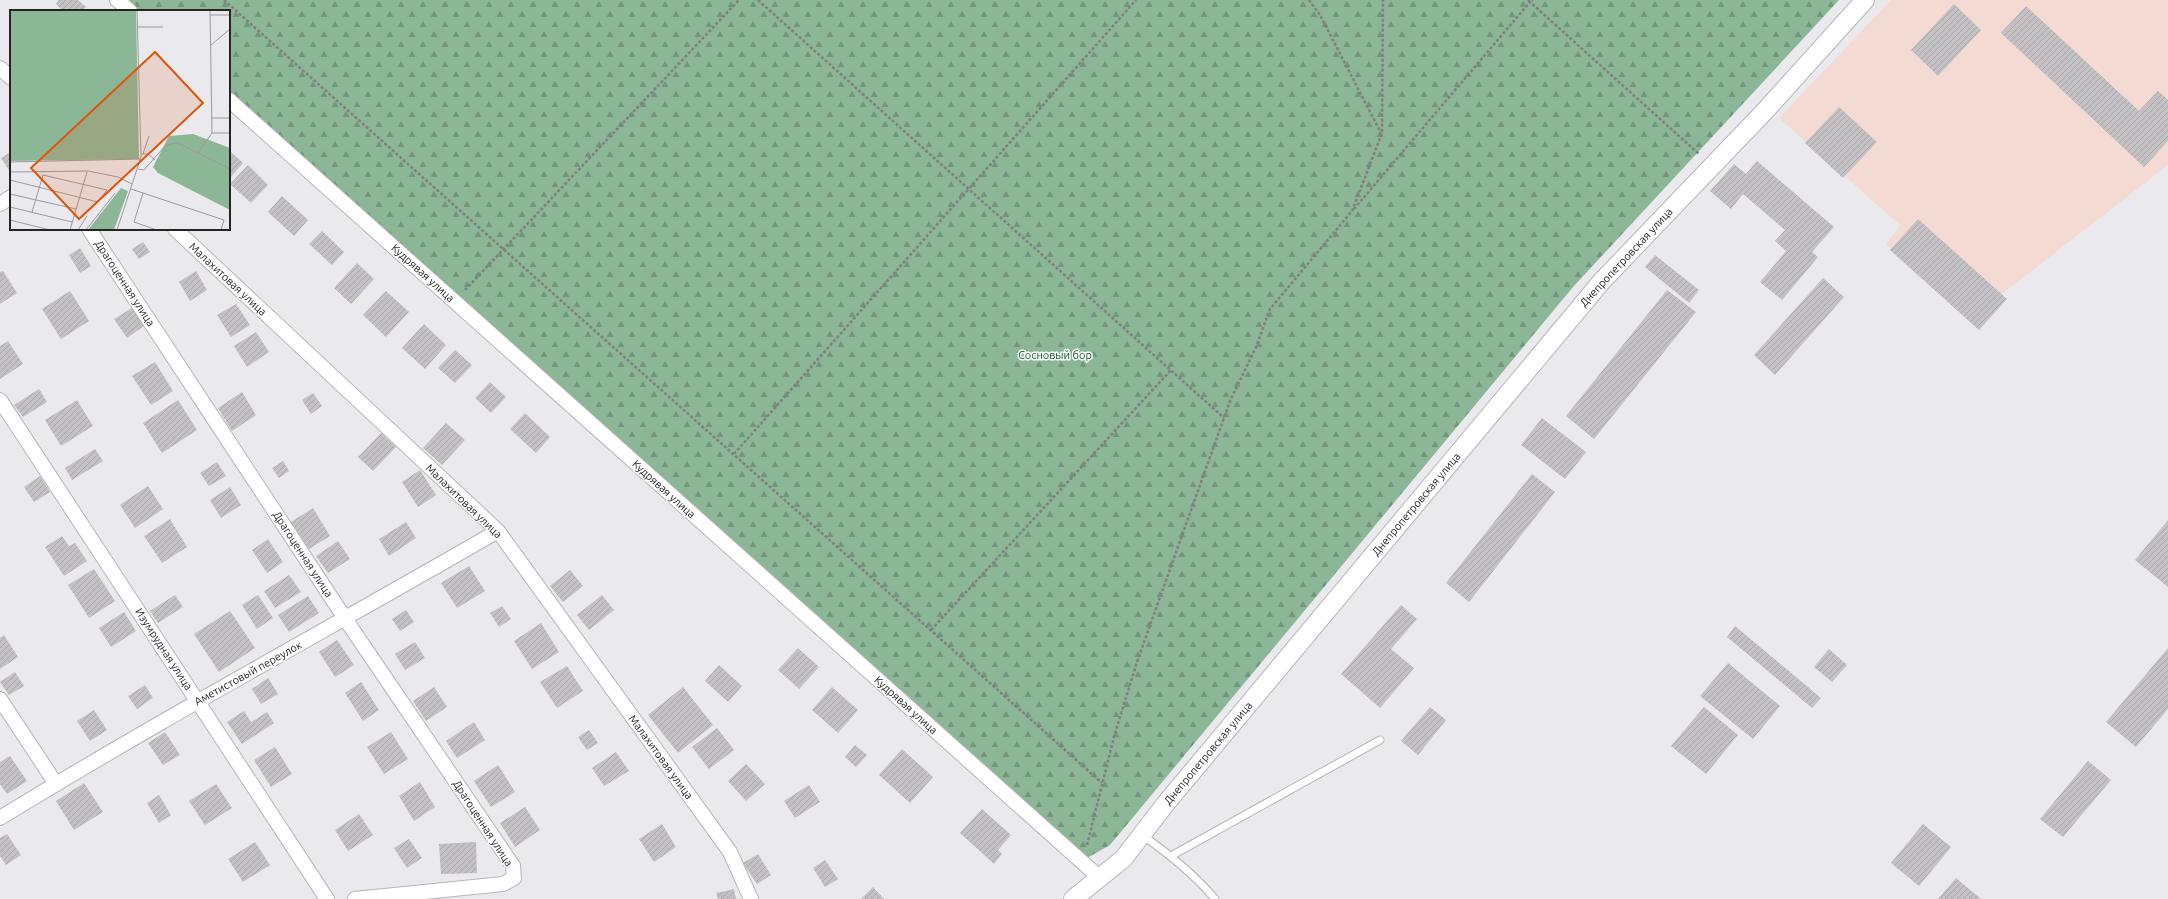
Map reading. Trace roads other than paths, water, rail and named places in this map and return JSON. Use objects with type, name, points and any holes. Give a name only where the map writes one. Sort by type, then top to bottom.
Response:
[{"type":"street","points":[[117,0],[129,10]]},
{"type":"street","name":"Днепропетровская улица","points":[[1073,899],[1123,859],[1172,796],[1602,281],[1764,112],[1865,0]]},
{"type":"street","points":[[0,68],[10,77]]},
{"type":"street","name":"Кудрявая улица","points":[[230,101],[1100,878]]},
{"type":"street","points":[[0,204],[10,198]]},
{"type":"street","name":"Драгоценная улица","points":[[90,230],[346,620],[513,866],[514,878],[503,884],[355,899]]},
{"type":"street","name":"Малахитовая улица","points":[[175,230],[498,531],[730,852],[751,899]]},
{"type":"street","name":"Изумрудная улица","points":[[0,400],[327,899]]},
{"type":"street","name":"Аметистовый переулок","points":[[0,818],[198,700],[346,620],[498,531]]},
{"type":"street","points":[[0,699],[56,784]]},
{"type":"lane","points":[[1171,856],[1380,740]]},
{"type":"lane","points":[[1142,835],[1171,856],[1204,886],[1215,899]]},
{"type":"park label","name":"Сосновый бор","points":[[1055,355]]}]
